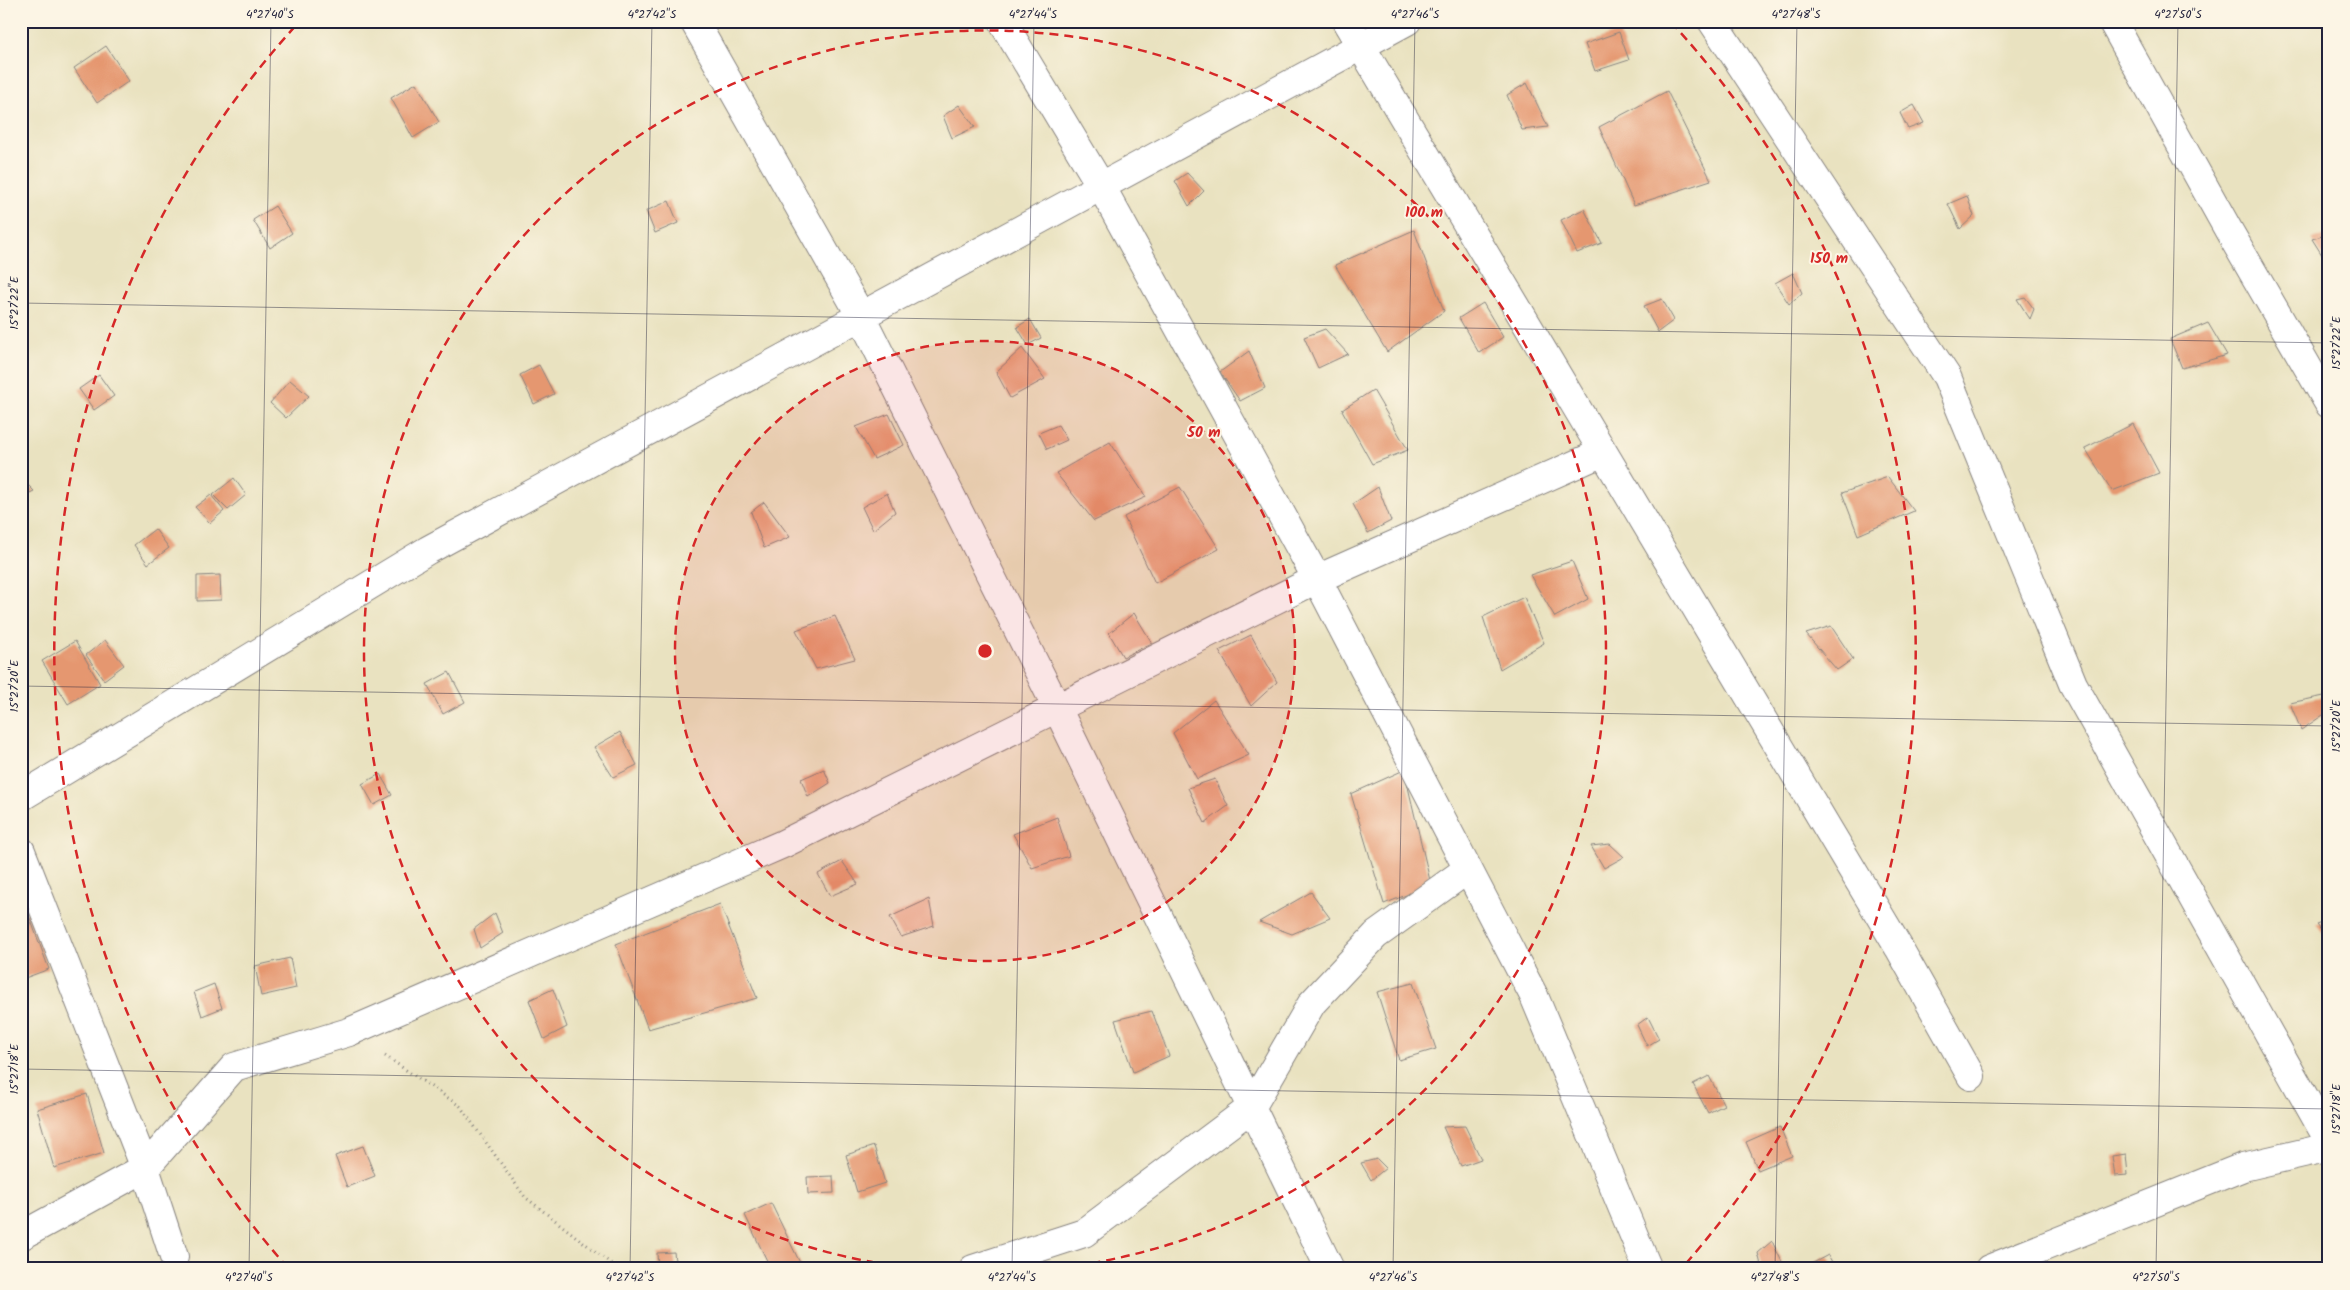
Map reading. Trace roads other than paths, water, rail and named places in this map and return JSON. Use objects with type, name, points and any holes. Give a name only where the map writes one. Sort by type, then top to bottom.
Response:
[{"type":"street","points":[[694,21],[861,316],[1057,708],[1330,1269]]},
{"type":"street","points":[[1002,21],[1101,186],[1317,579],[1534,996],[1648,1269]]},
{"type":"street","points":[[1346,21],[1601,453],[1899,948],[1971,1076]]},
{"type":"street","points":[[21,797],[428,550],[1407,21]]},
{"type":"street","points":[[1712,21],[1947,378],[2073,684],[2329,1142]]},
{"type":"street","points":[[2112,21],[2229,231],[2329,404]]},
{"type":"street","points":[[21,1236],[145,1168],[234,1067],[349,1032],[784,844],[1317,579],[1601,453]]},
{"type":"street","points":[[21,851],[145,1168],[174,1257]]},
{"type":"street","points":[[973,1269],[1084,1233],[1251,1108],[1312,1003],[1376,935],[1468,869]]},
{"type":"street","points":[[1989,1269],[2243,1167],[2329,1147]]}]
